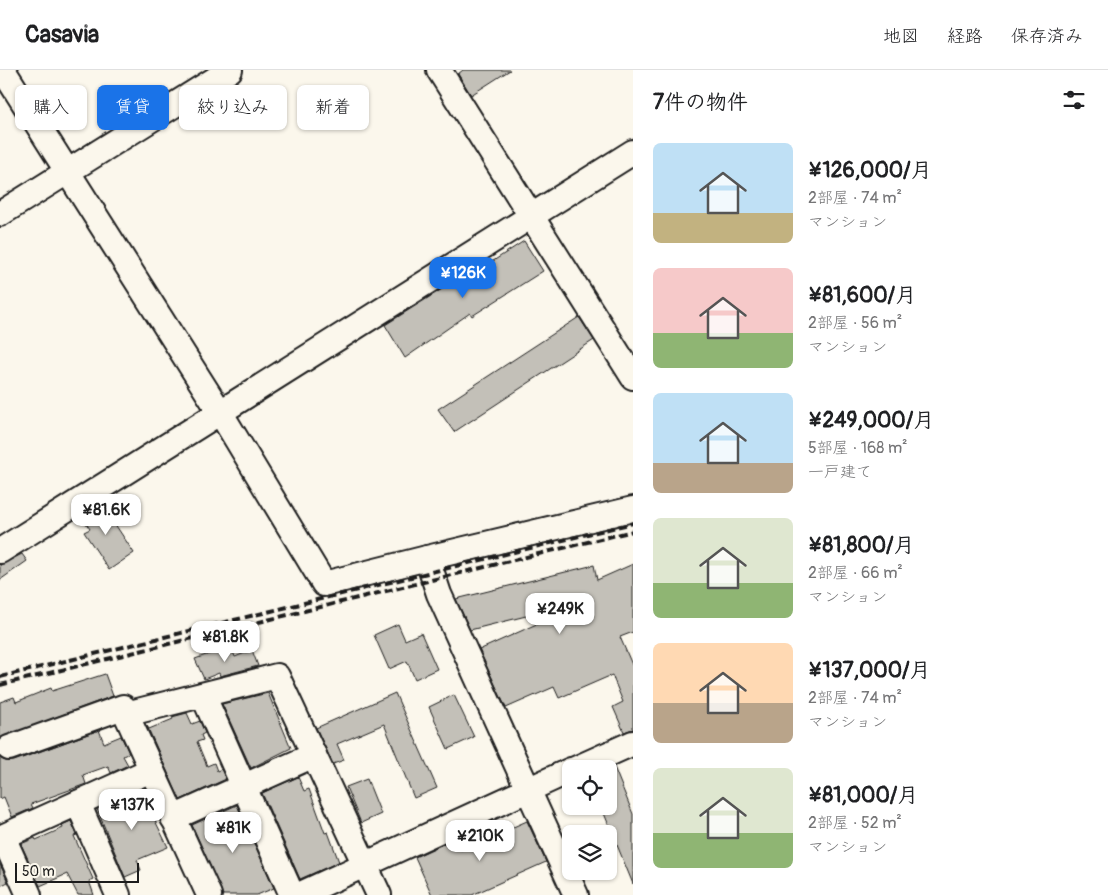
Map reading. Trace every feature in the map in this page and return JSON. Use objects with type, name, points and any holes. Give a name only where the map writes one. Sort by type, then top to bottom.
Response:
[{"type":"street","points":[[3,70],[220,412],[324,584],[633,509]]},
{"type":"street","points":[[439,70],[633,377]]},
{"type":"street","points":[[0,214],[228,71]]},
{"type":"street","points":[[0,551],[633,152]]},
{"type":"street","points":[[427,558],[439,594],[576,895]]},
{"type":"street","points":[[126,714],[277,676],[380,895]]},
{"type":"street","points":[[203,695],[292,895]]},
{"type":"street","points":[[9,748],[123,707],[209,895]]},
{"type":"street","points":[[595,760],[633,743]]},
{"type":"street","points":[[173,818],[314,756]]},
{"type":"street","points":[[28,895],[2,837],[151,770]]},
{"type":"street","points":[[299,895],[562,774]]},
{"type":"street","points":[[78,803],[118,895]]},
{"type":"building","points":[[463,70],[510,70],[471,95],[458,74]]},
{"type":"building","points":[[524,241],[543,271],[472,316],[470,313],[405,358],[385,325],[485,262],[487,265]]},
{"type":"building","points":[[579,317],[594,340],[454,432],[438,409]]},
{"type":"building","points":[[108,499],[114,507],[107,512],[134,553],[109,570],[84,532],[90,529],[81,516]]},
{"type":"building","points":[[22,554],[27,561],[0,580],[0,565]]},
{"type":"building","points":[[633,564],[633,632],[620,637],[633,667],[633,729],[624,732],[613,707],[623,702],[612,675],[559,698],[554,687],[506,708],[479,650],[541,622],[538,613],[470,630],[456,599],[594,565],[597,580]]},
{"type":"building","points":[[398,624],[405,640],[421,633],[437,669],[415,679],[407,661],[389,669],[374,635]]},
{"type":"building","points":[[231,646],[235,657],[252,650],[258,666],[220,676],[219,673],[204,679],[195,659]]},
{"type":"building","points":[[105,674],[113,696],[0,738],[0,702],[14,697],[16,702],[51,688],[52,691]]},
{"type":"building","points":[[268,693],[291,748],[251,768],[222,704]]},
{"type":"building","points":[[395,693],[437,788],[414,798],[384,724],[337,744],[344,760],[333,764],[316,728]]},
{"type":"building","points":[[454,695],[474,737],[448,749],[429,707]]},
{"type":"building","points":[[187,713],[192,724],[200,721],[205,733],[201,735],[203,740],[197,742],[207,766],[214,763],[217,771],[221,769],[226,779],[180,800],[147,726],[149,729],[173,719],[172,717]]},
{"type":"building","points":[[99,730],[104,743],[121,736],[129,753],[123,756],[128,765],[111,773],[108,766],[83,775],[86,784],[31,804],[33,808],[12,817],[4,797],[0,799],[0,758],[6,761],[14,761]]},
{"type":"building","points":[[617,774],[633,814],[633,884],[617,845],[617,825],[609,825],[605,815],[617,815]]},
{"type":"building","points":[[298,777],[304,791],[309,789],[325,833],[328,832],[339,862],[300,879],[262,793]]},
{"type":"building","points":[[367,779],[381,814],[361,823],[346,787]]},
{"type":"building","points":[[140,790],[168,847],[137,860],[141,870],[125,877],[97,809]]},
{"type":"building","points":[[237,805],[274,888],[257,895],[223,895],[192,825]]},
{"type":"building","points":[[71,821],[77,835],[74,836],[93,879],[89,881],[94,895],[78,895],[67,874],[40,886],[21,844],[35,838],[36,840],[63,828],[62,825]]},
{"type":"building","points":[[527,821],[546,862],[472,895],[432,895],[415,857],[456,838],[461,850]]},
{"type":"building","points":[[0,864],[8,882],[0,886]]},
{"type":"railway","points":[[0,677],[633,523]]},
{"type":"railway","points":[[0,685],[633,531]]}]
